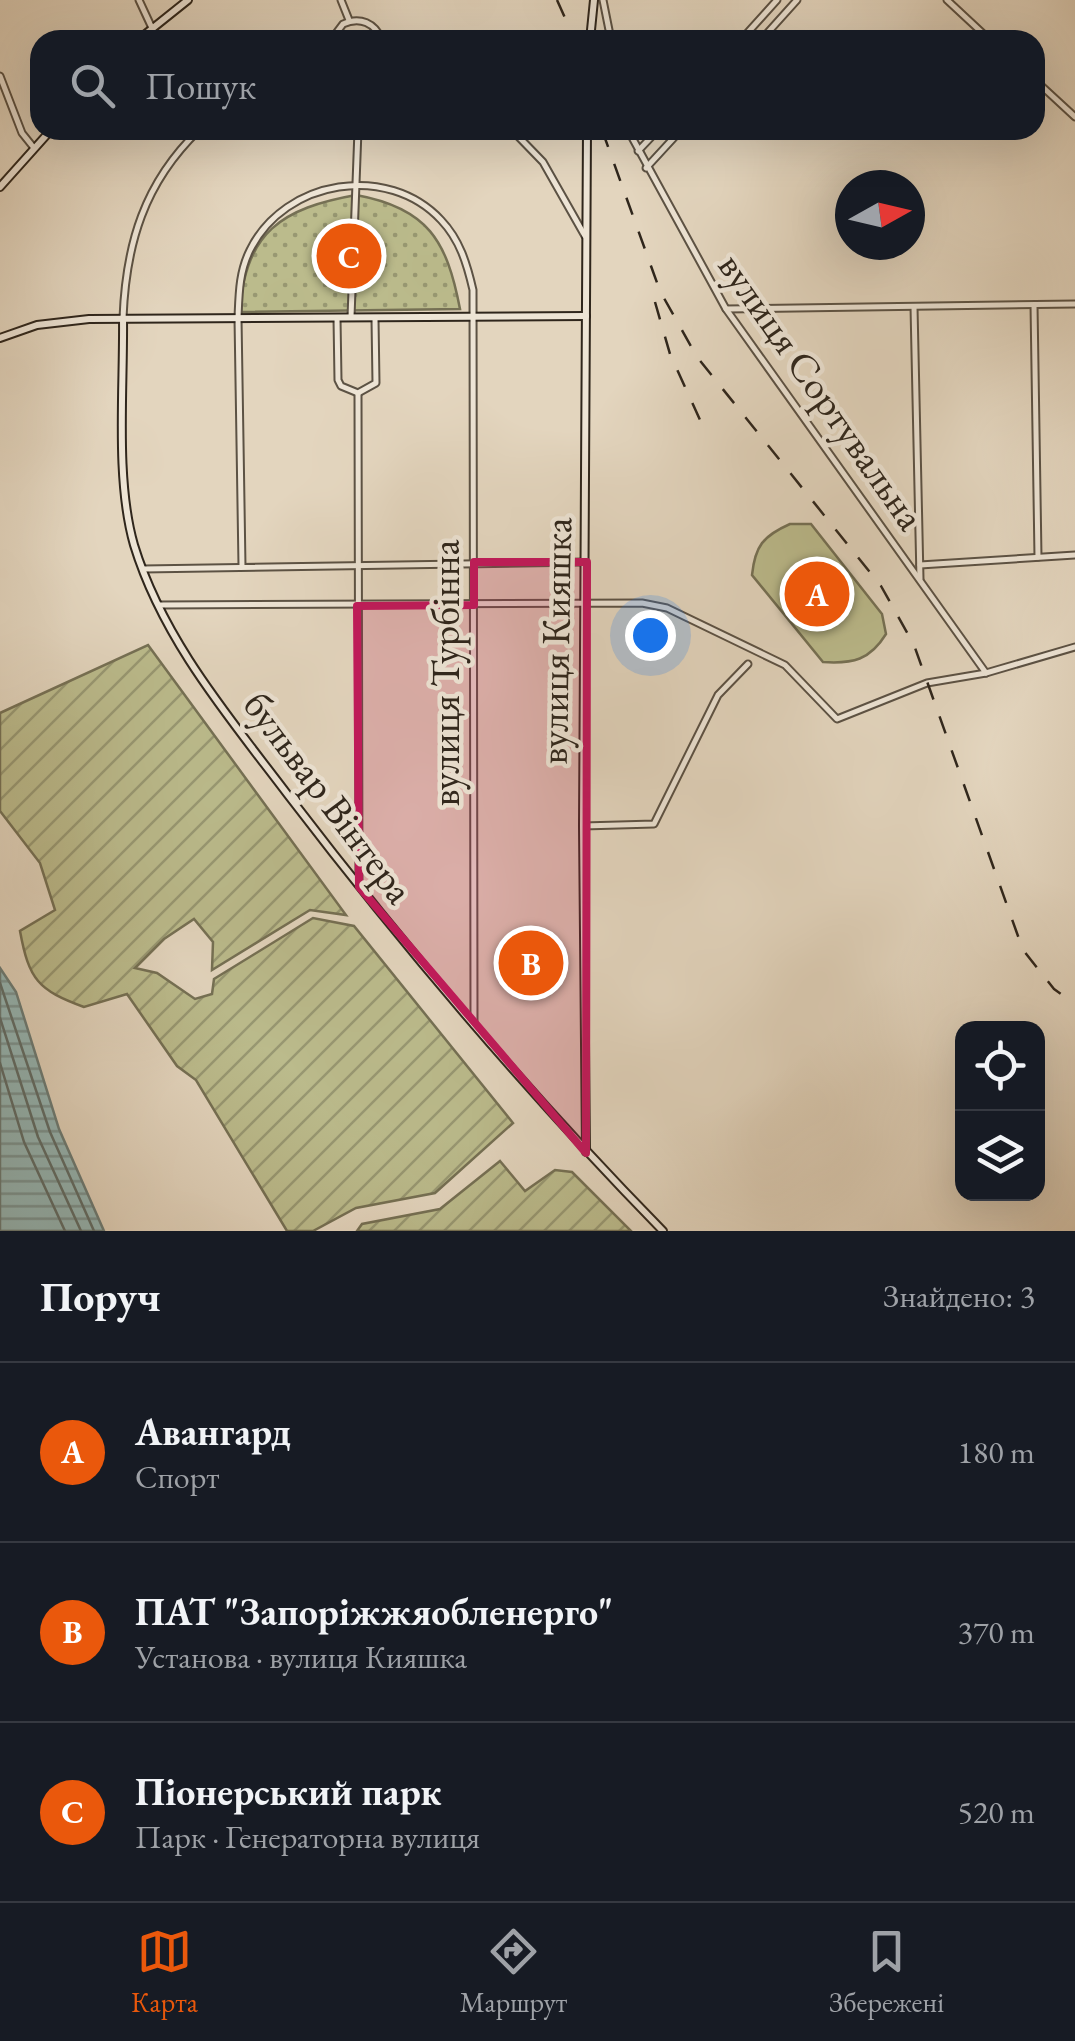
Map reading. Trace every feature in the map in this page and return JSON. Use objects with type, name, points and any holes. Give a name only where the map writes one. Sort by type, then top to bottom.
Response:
[{"type":"street","points":[[139,0],[152,28]]},
{"type":"street","points":[[150,30],[188,0]]},
{"type":"street","points":[[341,0],[350,21]]},
{"type":"street","points":[[591,30],[594,0]]},
{"type":"street","points":[[603,0],[609,30]]},
{"type":"street","points":[[749,30],[777,0]]},
{"type":"street","points":[[771,30],[797,0]]},
{"type":"street","points":[[947,0],[979,30]]},
{"type":"street","points":[[337,30],[350,21],[376,30]]},
{"type":"street","points":[[0,76],[22,133],[34,148]]},
{"type":"street","points":[[1045,89],[1075,117]]},
{"type":"street","points":[[0,186],[42,140]]},
{"type":"street","points":[[123,318],[129,248],[142,210],[175,152],[188,140]]},
{"type":"street","points":[[351,318],[358,140]]},
{"type":"street","points":[[522,140],[543,162],[586,239]]},
{"type":"street","name":"вулиця Кияшка","points":[[586,1153],[582,826],[588,605],[587,140]]},
{"type":"street","name":"вулиця Сортувальна","points":[[633,140],[726,309],[986,674]]},
{"type":"street","points":[[638,152],[649,140]]},
{"type":"street","points":[[646,168],[672,140]]},
{"type":"street","points":[[242,566],[238,318],[244,264],[273,219],[314,193],[357,185]]},
{"type":"street","name":"вулиця Турбінна","points":[[357,185],[401,191],[441,220],[466,262],[474,316],[474,1029]]},
{"type":"street","points":[[726,309],[1075,304]]},
{"type":"street","points":[[1034,305],[1038,557]]},
{"type":"street","points":[[914,307],[920,581]]},
{"type":"street","points":[[0,338],[57,322],[123,318],[586,316]]},
{"type":"street","name":"бульвар Вінтера","points":[[123,318],[128,510],[159,606],[197,674],[358,887],[474,1029],[663,1231]]},
{"type":"street","points":[[336,318],[338,380],[341,386],[358,393]]},
{"type":"street","points":[[358,393],[376,382],[376,318]]},
{"type":"street","points":[[358,393],[358,887]]},
{"type":"street","points":[[920,566],[1075,555]]},
{"type":"street","points":[[144,569],[587,562]]},
{"type":"street","points":[[159,606],[642,603],[668,608],[785,666],[837,720],[926,683],[986,674],[1075,647]]},
{"type":"street","points":[[582,826],[654,824],[718,695],[748,664]]},
{"type":"highlighted area","points":[[474,562],[587,562],[586,1153],[359,887],[357,606],[474,605]]},
{"type":"green space","points":[[356,195],[401,209],[430,231],[448,264],[460,309],[240,312],[250,262],[272,228],[308,208]]},
{"type":"green space","points":[[790,524],[811,524],[882,614],[886,634],[867,655],[852,661],[823,662],[752,575],[762,543]]},
{"type":"green space","points":[[148,645],[346,915],[310,910],[212,970],[213,942],[194,919],[164,939],[135,968],[157,973],[195,999],[212,994],[214,979],[313,918],[354,926],[513,1123],[435,1193],[356,1208],[313,1231],[287,1231],[196,1080],[177,1066],[127,994],[84,1007],[56,995],[32,972],[20,931],[55,910],[40,863],[0,811],[0,713]]},
{"type":"green space","points":[[500,1161],[525,1191],[555,1170],[572,1172],[631,1231],[357,1231],[362,1224],[440,1209]]},
{"type":"water","points":[[0,968],[16,992],[59,1129],[104,1231],[0,1231]]},
{"type":"railway","points":[[557,0],[570,30]]},
{"type":"railway","points":[[606,140],[660,291],[697,357],[881,586],[914,645],[1023,950],[1054,989],[1075,1004]]},
{"type":"railway","points":[[655,302],[670,354],[701,422]]},
{"type":"place","name":"Піонерський парк","points":[[349,256]]},
{"type":"place","name":"Авангард","points":[[817,594]]},
{"type":"place","name":"ПАТ \"Запоріжжяобленерго\"","points":[[531,963]]}]
